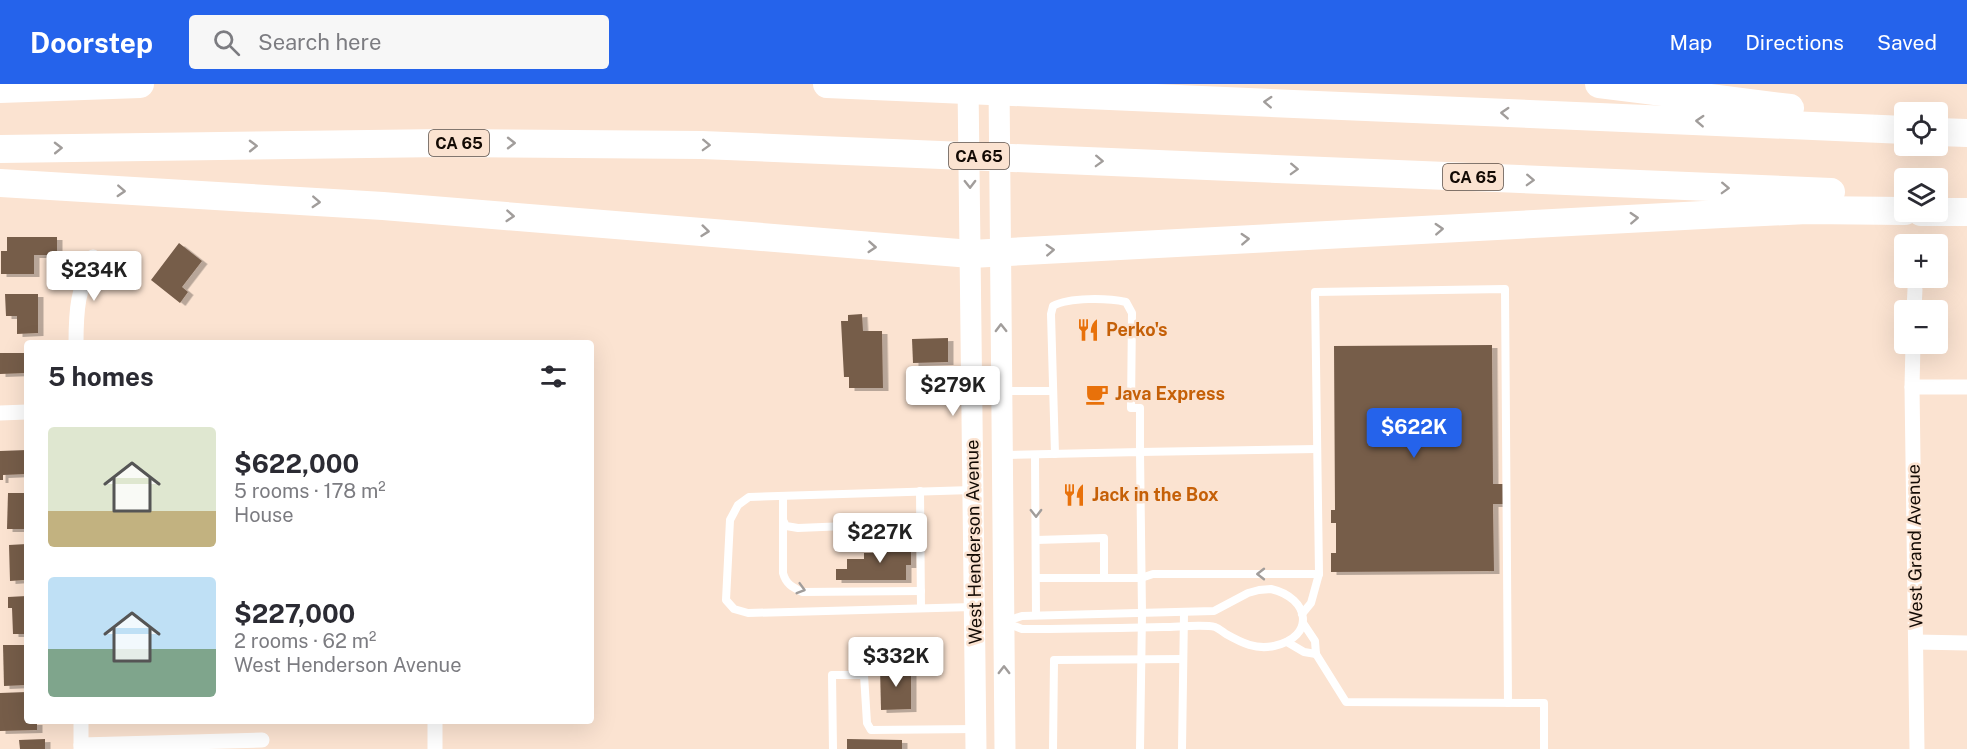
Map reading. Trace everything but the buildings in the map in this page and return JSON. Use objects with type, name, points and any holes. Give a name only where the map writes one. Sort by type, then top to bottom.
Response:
[{"type":"highway","points":[[0,89],[140,84]]},
{"type":"highway","points":[[827,84],[1894,128]]},
{"type":"highway","points":[[1599,84],[1819,112],[1894,126]]},
{"type":"highway","name":"CA 65","points":[[0,149],[572,143],[702,145],[1894,196]]},
{"type":"highway","points":[[0,183],[383,206],[971,254],[1722,213],[1807,210],[1894,211]]},
{"type":"highway","points":[[1948,197],[1967,198]]},
{"type":"highway","points":[[1948,212],[1967,212]]},
{"type":"main road","name":"West Henderson Avenue","points":[[968,84],[976,739]]},
{"type":"main road","name":"West Henderson Avenue","points":[[999,84],[1005,749]]},
{"type":"main road","points":[[974,490],[986,503],[985,583],[988,605],[994,618],[1004,622]]},
{"type":"main road","points":[[976,681],[988,692],[991,749]]},
{"type":"street","points":[[76,340],[76,309],[81,285],[93,257]]},
{"type":"street","points":[[1914,300],[1915,289]]},
{"type":"street","name":"West Grand Avenue","points":[[1913,354],[1917,749]]},
{"type":"street","points":[[1912,387],[1967,387]]},
{"type":"street","points":[[0,412],[24,412]]},
{"type":"street","points":[[1916,642],[1967,643]]},
{"type":"street","points":[[81,724],[81,747],[262,740]]},
{"type":"street","points":[[435,724],[435,749]]},
{"type":"lane","points":[[1302,614],[1311,603],[1319,574],[1315,292],[1505,289],[1508,703]]},
{"type":"lane","points":[[1055,454],[1051,314],[1053,306],[1061,301],[1114,299],[1126,302],[1132,313],[1131,408],[1140,408],[1142,613],[1140,749]]},
{"type":"lane","points":[[1002,391],[1053,391]]},
{"type":"lane","points":[[1002,455],[1317,449]]},
{"type":"lane","points":[[1035,455],[1036,615]]},
{"type":"lane","points":[[974,490],[749,498],[738,505],[730,520],[726,600],[735,609],[748,613],[975,607]]},
{"type":"lane","points":[[920,492],[921,608]]},
{"type":"lane","points":[[783,496],[783,573],[785,580],[796,590],[802,592],[921,591]]},
{"type":"lane","points":[[783,520],[786,526],[798,528],[920,523]]},
{"type":"lane","points":[[1036,540],[1104,538],[1104,578]]},
{"type":"lane","points":[[1037,578],[1141,578],[1152,574],[1319,574]]},
{"type":"lane","points":[[1004,622],[1023,616],[1036,615],[1214,611],[1248,593],[1259,590],[1271,589],[1284,592],[1298,602],[1303,623],[1315,641],[1316,654],[1346,702],[1544,703],[1544,749]]},
{"type":"lane","points":[[1182,749],[1184,613]]},
{"type":"lane","points":[[1004,622],[1023,629],[1215,627],[1248,645],[1260,647],[1287,642],[1297,635],[1303,623]]},
{"type":"lane","points":[[1287,642],[1304,652],[1316,654]]},
{"type":"lane","points":[[1053,749],[1054,660],[1183,659]]},
{"type":"lane","points":[[833,749],[832,675],[864,675],[867,723],[871,730],[976,739]]},
{"type":"place","name":"Perko's","points":[[1088,330]]},
{"type":"place","name":"Java Express","points":[[1097,394]]},
{"type":"place","name":"Jack in the Box","points":[[1074,495]]}]
